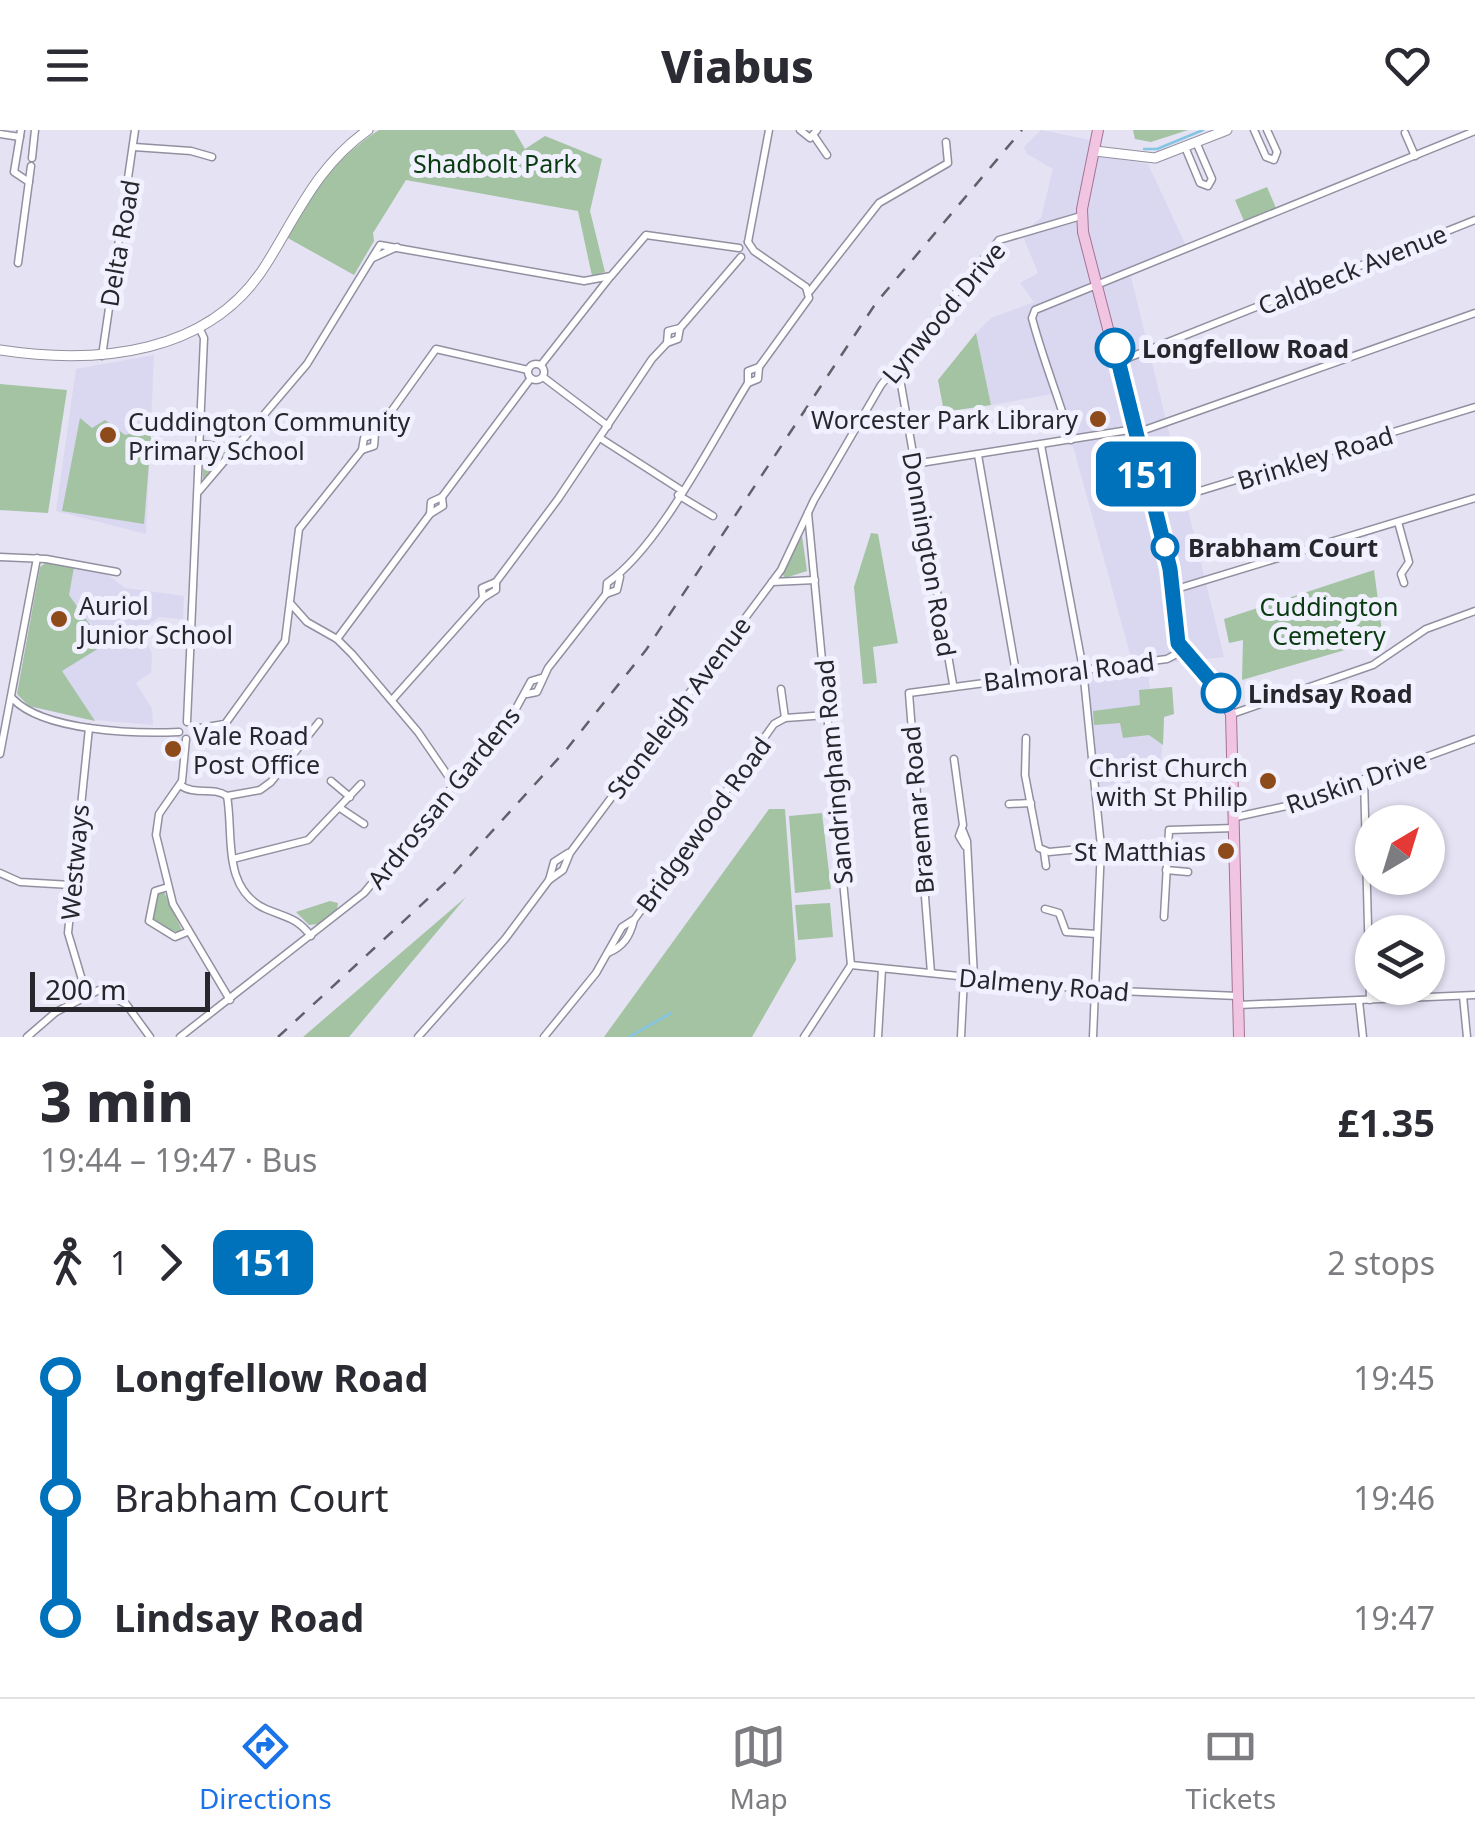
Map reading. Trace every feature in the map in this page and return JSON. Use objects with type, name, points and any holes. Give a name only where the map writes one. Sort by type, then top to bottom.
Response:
[{"type":"main road","points":[[1094,130],[1096,147],[1082,216],[1154,505],[1182,651],[1217,687],[1231,714],[1239,1037]]},
{"type":"street","points":[[18,263],[36,130]]},
{"type":"street","name":"Delta Road","points":[[102,356],[135,130]]},
{"type":"street","points":[[0,350],[75,359],[102,356],[150,347],[199,327],[248,291],[306,193],[353,134],[368,130]]},
{"type":"street","points":[[769,130],[748,242],[754,252],[810,292]]},
{"type":"street","points":[[800,130],[805,136],[815,133],[827,155]]},
{"type":"street","points":[[1096,147],[1150,158],[1227,130]]},
{"type":"street","points":[[1254,130],[1271,160],[1278,156],[1268,130]]},
{"type":"street","points":[[1071,440],[1032,318],[1035,310],[1475,131]]},
{"type":"street","points":[[0,134],[20,133],[14,172],[29,182]]},
{"type":"street","points":[[1405,133],[1415,156]]},
{"type":"street","name":"Ardrossan Gardens","points":[[180,1037],[364,893],[455,786],[527,694],[530,681],[541,678],[606,594],[608,582],[620,577],[748,383],[748,371],[759,367],[810,292],[878,204],[948,163],[946,142]]},
{"type":"street","points":[[1184,147],[1200,183],[1208,186],[1212,179],[1196,142]]},
{"type":"street","points":[[134,147],[191,150],[212,157]]},
{"type":"street","name":"Lynwood Drive","points":[[785,562],[808,511],[881,385],[999,240],[1082,216]]},
{"type":"street","name":"Caldbeck Avenue","points":[[1118,362],[1475,220]]},
{"type":"street","points":[[337,639],[430,514],[443,506],[442,497],[530,374],[646,235],[739,248],[748,242]]},
{"type":"street","points":[[199,491],[307,364],[380,246],[398,246],[584,281],[611,276]]},
{"type":"street","points":[[739,248],[742,256]]},
{"type":"street","points":[[742,256],[748,258],[754,252]]},
{"type":"street","points":[[392,700],[482,598],[486,583],[496,582],[667,343],[668,330],[680,328],[742,256]]},
{"type":"street","points":[[584,281],[597,294]]},
{"type":"street","points":[[914,464],[1135,431],[1475,312]]},
{"type":"street","points":[[178,732],[187,722],[199,491],[204,338],[199,327]]},
{"type":"street","points":[[230,1000],[187,932],[168,887],[157,824],[164,805],[180,785],[186,739],[194,728],[225,724],[288,630],[299,529],[362,450],[364,438],[374,434],[436,349],[543,377],[608,426]]},
{"type":"street","points":[[541,365],[543,377]]},
{"type":"street","name":"Donnington Road","points":[[897,365],[953,684]]},
{"type":"street","name":"Brinkley Road","points":[[1154,505],[1475,407]]},
{"type":"street","points":[[600,438],[681,489],[712,516]]},
{"type":"street","points":[[201,444],[238,448]]},
{"type":"street","points":[[1041,445],[1083,669],[1101,848],[1093,1037]]},
{"type":"street","points":[[978,455],[1017,678]]},
{"type":"street","points":[[1172,590],[1475,498]]},
{"type":"street","name":"Sandringham Road","points":[[808,511],[850,965]]},
{"type":"street","points":[[1398,522],[1410,562],[1401,574],[1404,583]]},
{"type":"street","points":[[0,558],[37,558],[116,572]]},
{"type":"street","points":[[0,754],[37,558]]},
{"type":"street","name":"Stoneleigh Avenue","points":[[418,1037],[488,959],[549,880],[554,862],[570,853],[785,562]]},
{"type":"street","points":[[772,582],[815,580]]},
{"type":"street","points":[[291,604],[307,622],[337,639],[392,700],[455,786]]},
{"type":"street","points":[[1231,714],[1373,665],[1410,638],[1475,611]]},
{"type":"street","points":[[288,630],[307,622]]},
{"type":"street","name":"Balmoral Road","points":[[953,684],[1166,659],[1182,651]]},
{"type":"street","name":"Braemar Road","points":[[932,973],[908,698],[914,688],[953,684]]},
{"type":"street","points":[[781,689],[779,705],[786,718]]},
{"type":"street","points":[[12,699],[25,712],[89,728],[178,732],[186,739]]},
{"type":"street","points":[[9,718],[25,712]]},
{"type":"street","name":"Bridgewood Road","points":[[544,1037],[608,953],[622,927],[634,920],[774,724],[786,718],[828,715]]},
{"type":"street","points":[[187,722],[194,728]]},
{"type":"street","points":[[180,785],[193,791],[218,790],[227,796],[260,790],[271,782],[319,722]]},
{"type":"street","name":"Westways","points":[[86,993],[68,938],[89,728]]},
{"type":"street","points":[[1026,738],[1021,772],[1031,802],[1035,839],[1044,852],[1046,866]]},
{"type":"street","name":"Ruskin Drive","points":[[1166,870],[1169,830],[1236,823],[1475,739]]},
{"type":"street","points":[[954,758],[966,846],[974,978]]},
{"type":"street","points":[[1364,780],[1368,915]]},
{"type":"street","points":[[331,781],[350,796]]},
{"type":"street","points":[[234,859],[308,840],[361,784]]},
{"type":"street","points":[[227,796],[239,883],[266,909],[296,917],[312,936]]},
{"type":"street","points":[[1009,804],[1031,802]]},
{"type":"street","points":[[340,808],[364,824]]},
{"type":"street","points":[[1044,852],[1101,848]]},
{"type":"street","points":[[1164,917],[1166,870],[1188,872]]},
{"type":"street","points":[[0,874],[20,882],[71,886]]},
{"type":"street","points":[[168,887],[155,891],[148,921],[175,937],[187,932]]},
{"type":"street","points":[[1045,909],[1059,913],[1066,932],[1097,934]]},
{"type":"street","points":[[804,1037],[850,965]]},
{"type":"street","name":"Dalmeny Road","points":[[850,965],[1238,1001],[1355,1001]]},
{"type":"street","points":[[878,1037],[882,969]]},
{"type":"street","points":[[961,1037],[964,977]]},
{"type":"street","points":[[28,1037],[86,993],[98,990],[120,1000],[150,1037]]},
{"type":"street","name":"Dalmeny Road","points":[[1445,997],[1475,995]]},
{"type":"street","points":[[1463,996],[1467,1037]]},
{"type":"street","points":[[1359,1005],[1363,1037]]},
{"type":"shaded area","points":[[1041,130],[1090,140],[1088,154],[1148,164],[1187,248],[1130,273],[1224,657],[1147,665],[1150,689],[1172,687],[1174,714],[1164,717],[1160,779],[1095,787],[1084,672],[1133,665],[1075,453],[1052,394],[991,405],[976,333],[991,318],[1034,302],[1020,283],[1038,273],[1022,234],[1041,218],[1053,169],[1026,153],[1024,147]]},
{"type":"shaded area","name":"Cuddington Community Primary School","points":[[154,355],[146,534],[56,511],[76,369]]},
{"type":"shaded area","name":"Auriol Junior School","points":[[47,562],[108,575],[125,588],[184,596],[183,619],[159,617],[141,630],[152,654],[151,672],[136,683],[152,709],[153,725],[84,719],[29,706],[17,694],[41,567]]},
{"type":"green space","name":"Shadbolt Park","points":[[379,130],[514,130],[525,149],[545,136],[602,159],[590,211],[605,272],[592,276],[578,211],[406,180],[373,233],[374,241],[354,275],[286,237],[325,178]]},
{"type":"green space","points":[[1133,130],[1188,130],[1151,142],[1135,139]]},
{"type":"green space","points":[[1267,187],[1276,208],[1244,221],[1235,200]]},
{"type":"green space","points":[[976,333],[991,405],[944,412],[938,380]]},
{"type":"green space","points":[[0,384],[67,390],[48,513],[0,510]]},
{"type":"green space","points":[[80,418],[92,428],[105,420],[125,435],[147,430],[151,437],[144,524],[62,511]]},
{"type":"green space","points":[[209,449],[230,453],[203,481],[203,454]]},
{"type":"green space","points":[[871,533],[878,534],[898,643],[873,647],[877,683],[863,684],[854,587]]},
{"type":"green space","points":[[802,536],[807,571],[785,578],[782,573]]},
{"type":"green space","name":"Auriol Junior School","points":[[47,562],[74,567],[69,595],[104,645],[62,671],[95,721],[29,706],[17,694],[40,567]]},
{"type":"green space","name":"Cuddington Cemetery","points":[[1374,570],[1383,639],[1242,680],[1243,640],[1229,643],[1224,619]]},
{"type":"green space","points":[[1172,687],[1174,714],[1164,717],[1163,745],[1149,735],[1123,738],[1120,723],[1094,725],[1093,711],[1140,705],[1139,690]]},
{"type":"green space","points":[[769,809],[785,809],[796,960],[752,1037],[604,1037]]},
{"type":"green space","points":[[822,813],[831,889],[795,893],[789,816]]},
{"type":"green space","points":[[164,892],[180,933],[156,925],[151,918],[157,894]]},
{"type":"green space","points":[[466,897],[349,1037],[303,1037]]},
{"type":"green space","points":[[330,901],[338,903],[337,909],[319,924],[309,925],[296,912]]},
{"type":"green space","points":[[830,903],[833,937],[798,940],[795,905]]},
{"type":"waterway","points":[[1144,149],[1157,149],[1203,130]]},
{"type":"waterway","points":[[629,1037],[671,1013]]},
{"type":"railway","points":[[278,1037],[446,882],[566,750],[646,650],[876,303],[1022,130]]},
{"type":"bus line","name":"151","points":[[1115,348],[1170,569],[1178,643],[1221,693]]},
{"type":"place","name":"Longfellow Road","points":[[1115,348]]},
{"type":"place","name":"Worcester Park Library","points":[[1098,419]]},
{"type":"place","name":"Cuddington Community Primary School","points":[[108,435]]},
{"type":"place","name":"Brabham Court","points":[[1165,547]]},
{"type":"place","name":"Auriol Junior School","points":[[59,619]]},
{"type":"place","name":"Lindsay Road","points":[[1221,693]]},
{"type":"place","name":"Vale Road Post Office","points":[[173,749]]},
{"type":"place","name":"Christ Church with St Philip","points":[[1268,781]]},
{"type":"place","name":"St Matthias","points":[[1226,851]]}]
